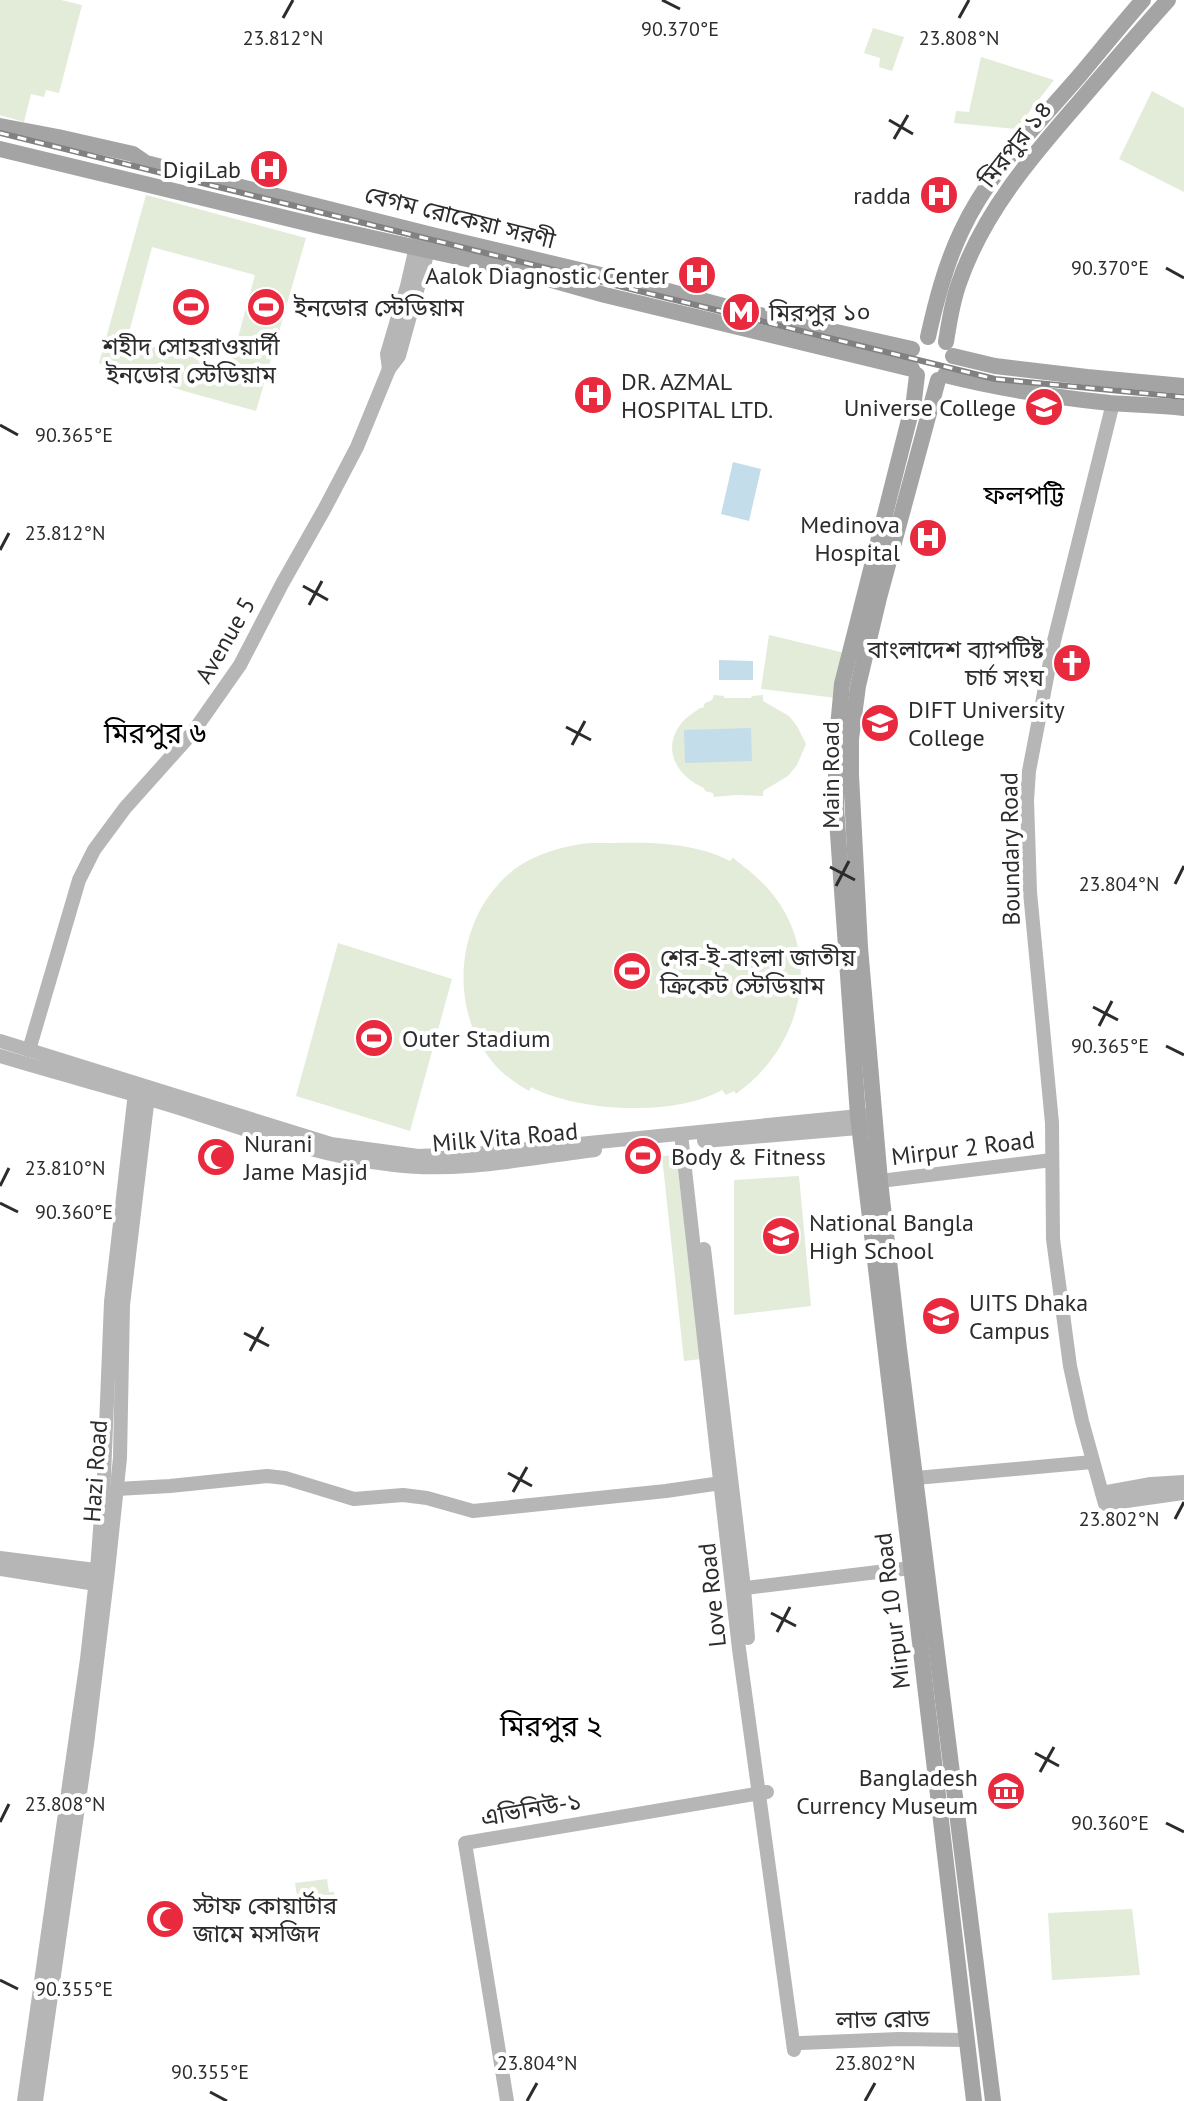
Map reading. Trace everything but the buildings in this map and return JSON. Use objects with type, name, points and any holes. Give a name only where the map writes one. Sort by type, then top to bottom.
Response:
[{"type":"main road","points":[[928,337],[941,281],[961,230],[984,191],[1024,137],[1143,0]]},
{"type":"main road","name":"মিরপুর ১৪","points":[[949,349],[959,283],[996,207],[1035,154],[1168,0]]},
{"type":"main road","points":[[1104,44],[1118,55]]},
{"type":"main road","name":"বেগম রোকেয়া সরণী","points":[[0,126],[133,154],[146,163],[605,295],[914,372]]},
{"type":"main road","name":"বেগম রোকেয়া সরণী","points":[[0,149],[319,226],[668,291],[912,349]]},
{"type":"main road","points":[[949,349],[952,367],[942,377],[930,381],[914,372],[910,356],[912,349],[921,339],[934,337],[949,349],[995,366],[1184,386]]},
{"type":"main road","name":"Main Road","points":[[880,1181],[867,1121],[847,861],[835,786],[840,697],[914,400],[914,372]]},
{"type":"main road","points":[[942,377],[1031,394],[1184,408]]},
{"type":"main road","name":"Main Road","points":[[847,861],[855,702],[879,598],[942,377]]},
{"type":"main road","name":"Mirpur 10 Road","points":[[867,1121],[911,1568],[926,1627],[964,1872],[993,2101]]},
{"type":"main road","name":"Mirpur 10 Road","points":[[880,1181],[881,1251],[916,1478],[947,1874],[974,2101]]},
{"type":"main road","points":[[947,1874],[964,1872]]},
{"type":"street","name":"Avenue 5","points":[[29,1050],[79,880],[91,856],[125,808],[193,732],[240,665],[357,447],[388,362],[399,356],[422,243]]},
{"type":"street","name":"Boundary Road","points":[[1103,1498],[1070,1366],[1053,1239],[1052,1123],[1030,892],[1027,800],[1029,771],[1054,641],[1113,403]]},
{"type":"street","name":"Milk Vita Road","points":[[0,1041],[328,1154],[472,1165],[686,1138],[867,1121]]},
{"type":"street","name":"Milk Vita Road","points":[[0,1056],[142,1092]]},
{"type":"street","name":"Hazi Road","points":[[102,1578],[111,1302],[142,1092]]},
{"type":"street","name":"Hazi Road","points":[[36,2101],[72,1845],[102,1578],[117,1489],[123,1305],[142,1092]]},
{"type":"street","name":"Love Road","points":[[686,1138],[739,1589],[739,1649],[763,1792],[795,2043]]},
{"type":"street","name":"Mirpur 2 Road","points":[[880,1181],[1052,1160]]},
{"type":"street","name":"Love Road","points":[[714,1366],[721,1483],[739,1589]]},
{"type":"street","points":[[916,1478],[1092,1462]]},
{"type":"street","points":[[117,1489],[191,1485],[267,1476],[285,1478],[354,1499],[403,1495],[427,1498],[473,1511],[721,1483]]},
{"type":"street","points":[[1103,1498],[1151,1484],[1184,1482]]},
{"type":"street","points":[[1103,1498],[1184,1493]]},
{"type":"street","points":[[0,1558],[102,1578]]},
{"type":"street","points":[[739,1589],[911,1568]]},
{"type":"street","points":[[0,1569],[102,1578]]},
{"type":"street","points":[[24,2101],[87,1659],[102,1578]]},
{"type":"street","name":"এভিনিউ-১","points":[[507,2101],[465,1843],[763,1792]]},
{"type":"street","name":"লাভ রোড","points":[[795,2043],[966,2040]]},
{"type":"green space","points":[[0,0],[61,0],[82,5],[59,93],[46,90],[44,97],[31,94],[24,122],[0,115]]},
{"type":"green space","points":[[873,28],[904,37],[892,71],[879,67],[880,58],[864,53]]},
{"type":"green space","points":[[981,57],[1054,80],[1016,129],[954,123],[956,111],[969,112]]},
{"type":"green space","points":[[1152,91],[1184,108],[1184,192],[1119,159]]},
{"type":"green space","name":"ইনডোর স্টেডিয়াম","points":[[146,195],[306,238],[256,411],[99,363]],"holes":[[[152,247],[255,275],[230,367],[127,340]]]},
{"type":"green space","points":[[769,635],[845,653],[836,698],[761,689]]},
{"type":"green space","points":[[714,695],[751,698],[763,695],[763,701],[789,716],[806,744],[797,765],[788,776],[763,791],[763,796],[714,797],[713,793],[705,791],[687,777],[676,762],[672,745],[680,725],[703,708]]},
{"type":"green space","name":"শের-ই-বাংলা জাতীয় ক্রিকেট স্টেডিয়াম","points":[[590,843],[662,844],[697,849],[730,861],[733,858],[766,886],[787,916],[797,944],[801,971],[798,999],[790,1026],[777,1052],[759,1074],[736,1094],[734,1091],[726,1095],[722,1090],[702,1099],[653,1108],[574,1102],[531,1087],[529,1091],[511,1080],[495,1065],[480,1043],[469,1018],[464,992],[464,966],[478,914],[492,892],[511,872],[529,860],[569,846]]},
{"type":"green space","name":"Outer Stadium","points":[[338,943],[452,979],[410,1131],[296,1096]]},
{"type":"green space","points":[[676,1155],[701,1359],[684,1361],[662,1156]]},
{"type":"green space","points":[[799,1176],[811,1306],[734,1315],[734,1180]]},
{"type":"green space","points":[[327,1879],[329,1892],[334,1892],[335,1901],[314,1904],[312,1894],[297,1896],[295,1883]]},
{"type":"green space","points":[[1132,1909],[1140,1975],[1052,1980],[1048,1913]]},
{"type":"water","points":[[733,462],[761,469],[749,521],[721,514]]},
{"type":"water","points":[[719,660],[753,661],[753,680],[719,680]]},
{"type":"water","points":[[751,728],[752,761],[685,763],[684,730]]},
{"type":"railway","points":[[0,133],[995,379],[1184,397]]},
{"type":"place","name":"DigiLab","points":[[269,169]]},
{"type":"place","name":"radda","points":[[939,195]]},
{"type":"place","name":"Aalok Diagnostic Center","points":[[697,275]]},
{"type":"place","name":"শহীদ সোহরাওয়ার্দী ইনডোর স্টেডিয়াম","points":[[191,307]]},
{"type":"place","name":"ইনডোর স্টেডিয়াম","points":[[266,307]]},
{"type":"place","name":"মিরপুর ১০","points":[[741,312]]},
{"type":"place","name":"DR. AZMAL HOSPITAL LTD.","points":[[593,395]]},
{"type":"place","name":"Universe College","points":[[1044,407]]},
{"type":"place","name":"Medinova Hospital","points":[[928,538]]},
{"type":"place","name":"বাংলাদেশ ব্যাপটিষ্ট চার্চ সংঘ","points":[[1072,663]]},
{"type":"place","name":"DIFT University College","points":[[880,723]]},
{"type":"place","name":"শের-ই-বাংলা জাতীয় ক্রিকেট স্টেডিয়াম","points":[[632,971]]},
{"type":"place","name":"Outer Stadium","points":[[374,1038]]},
{"type":"place","name":"Body & Fitness","points":[[643,1156]]},
{"type":"place","name":"Nurani Jame Masjid","points":[[216,1157]]},
{"type":"place","name":"National Bangla High School","points":[[781,1236]]},
{"type":"place","name":"UITS Dhaka Campus","points":[[941,1316]]},
{"type":"place","name":"Bangladesh Currency Museum","points":[[1006,1791]]},
{"type":"place","name":"স্টাফ কোয়ার্টার জামে মসজিদ","points":[[165,1919]]},
{"type":"district","name":"ফলপট্টি","points":[[1024,494]]},
{"type":"district","name":"মিরপুর ৬","points":[[155,732]]},
{"type":"district","name":"মিরপুর ২","points":[[551,1725]]}]
